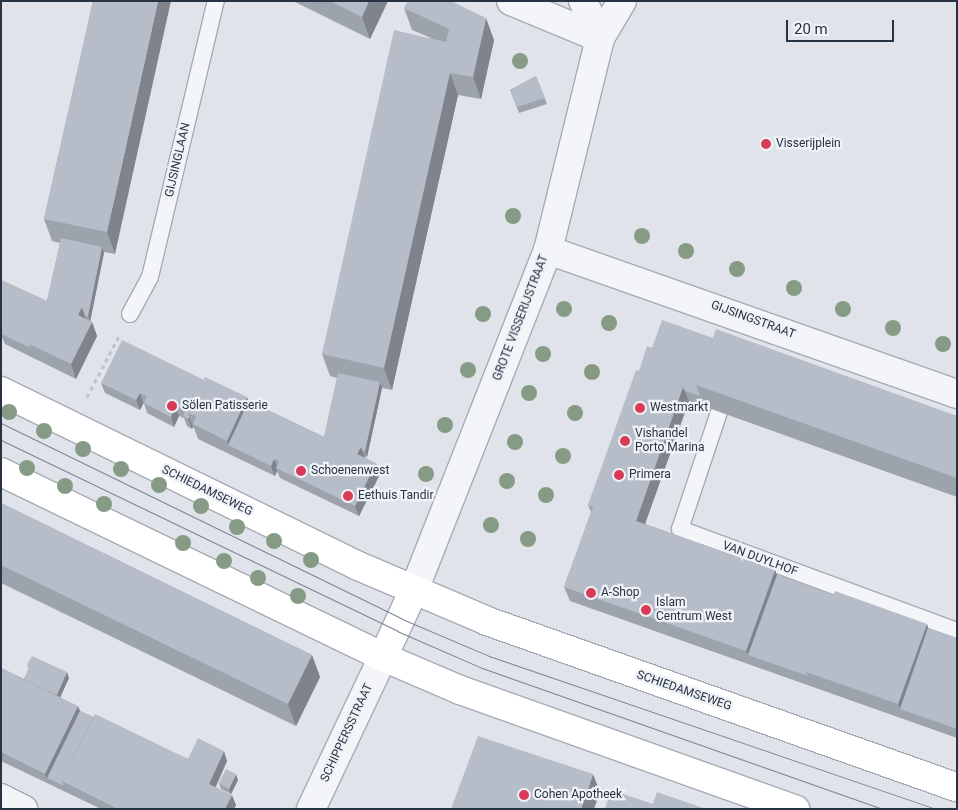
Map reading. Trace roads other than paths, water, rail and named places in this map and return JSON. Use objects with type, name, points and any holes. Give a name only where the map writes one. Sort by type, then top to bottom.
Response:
[{"type":"street","points":[[511,1],[600,38]]},
{"type":"street","points":[[583,1],[600,38]]},
{"type":"street","name":"GROTE VISSERIJSTRAAT","points":[[414,590],[548,250],[600,38],[622,1]]},
{"type":"street","name":"GIJSINGSTRAAT","points":[[548,250],[748,328],[957,394]]},
{"type":"street","name":"SCHIEDAMSEWEG","points":[[1,390],[356,565],[487,621],[957,787]]},
{"type":"street","points":[[1,472],[383,657],[460,690],[795,809]]},
{"type":"street","points":[[383,657],[414,590]]},
{"type":"street","name":"SCHIPPERSSTRAAT","points":[[311,809],[383,657]]},
{"type":"lane","name":"GIJSINGLAAN","points":[[130,314],[150,277],[216,1]]},
{"type":"lane","name":"VAN DUYLHOF","points":[[719,412],[680,530],[957,631]]},
{"type":"tram line","points":[[1,423],[402,619],[489,656],[936,809]]},
{"type":"tram line","points":[[1,440],[397,631],[482,668],[882,809]]},
{"type":"place","name":"Visserijplein","points":[[766,144]]},
{"type":"place","name":"Sölen Patisserie","points":[[172,406]]},
{"type":"place","name":"Westmarkt","points":[[640,408]]},
{"type":"place","name":"Vishandel Porto Marina","points":[[625,441]]},
{"type":"place","name":"Schoenenwest","points":[[301,471]]},
{"type":"place","name":"Primera","points":[[619,475]]},
{"type":"place","name":"Eethuis Tandir","points":[[348,496]]},
{"type":"place","name":"A-Shop","points":[[591,593]]},
{"type":"place","name":"Islam Centrum West","points":[[646,610]]},
{"type":"place","name":"Cohen Apotheek","points":[[524,795]]}]
